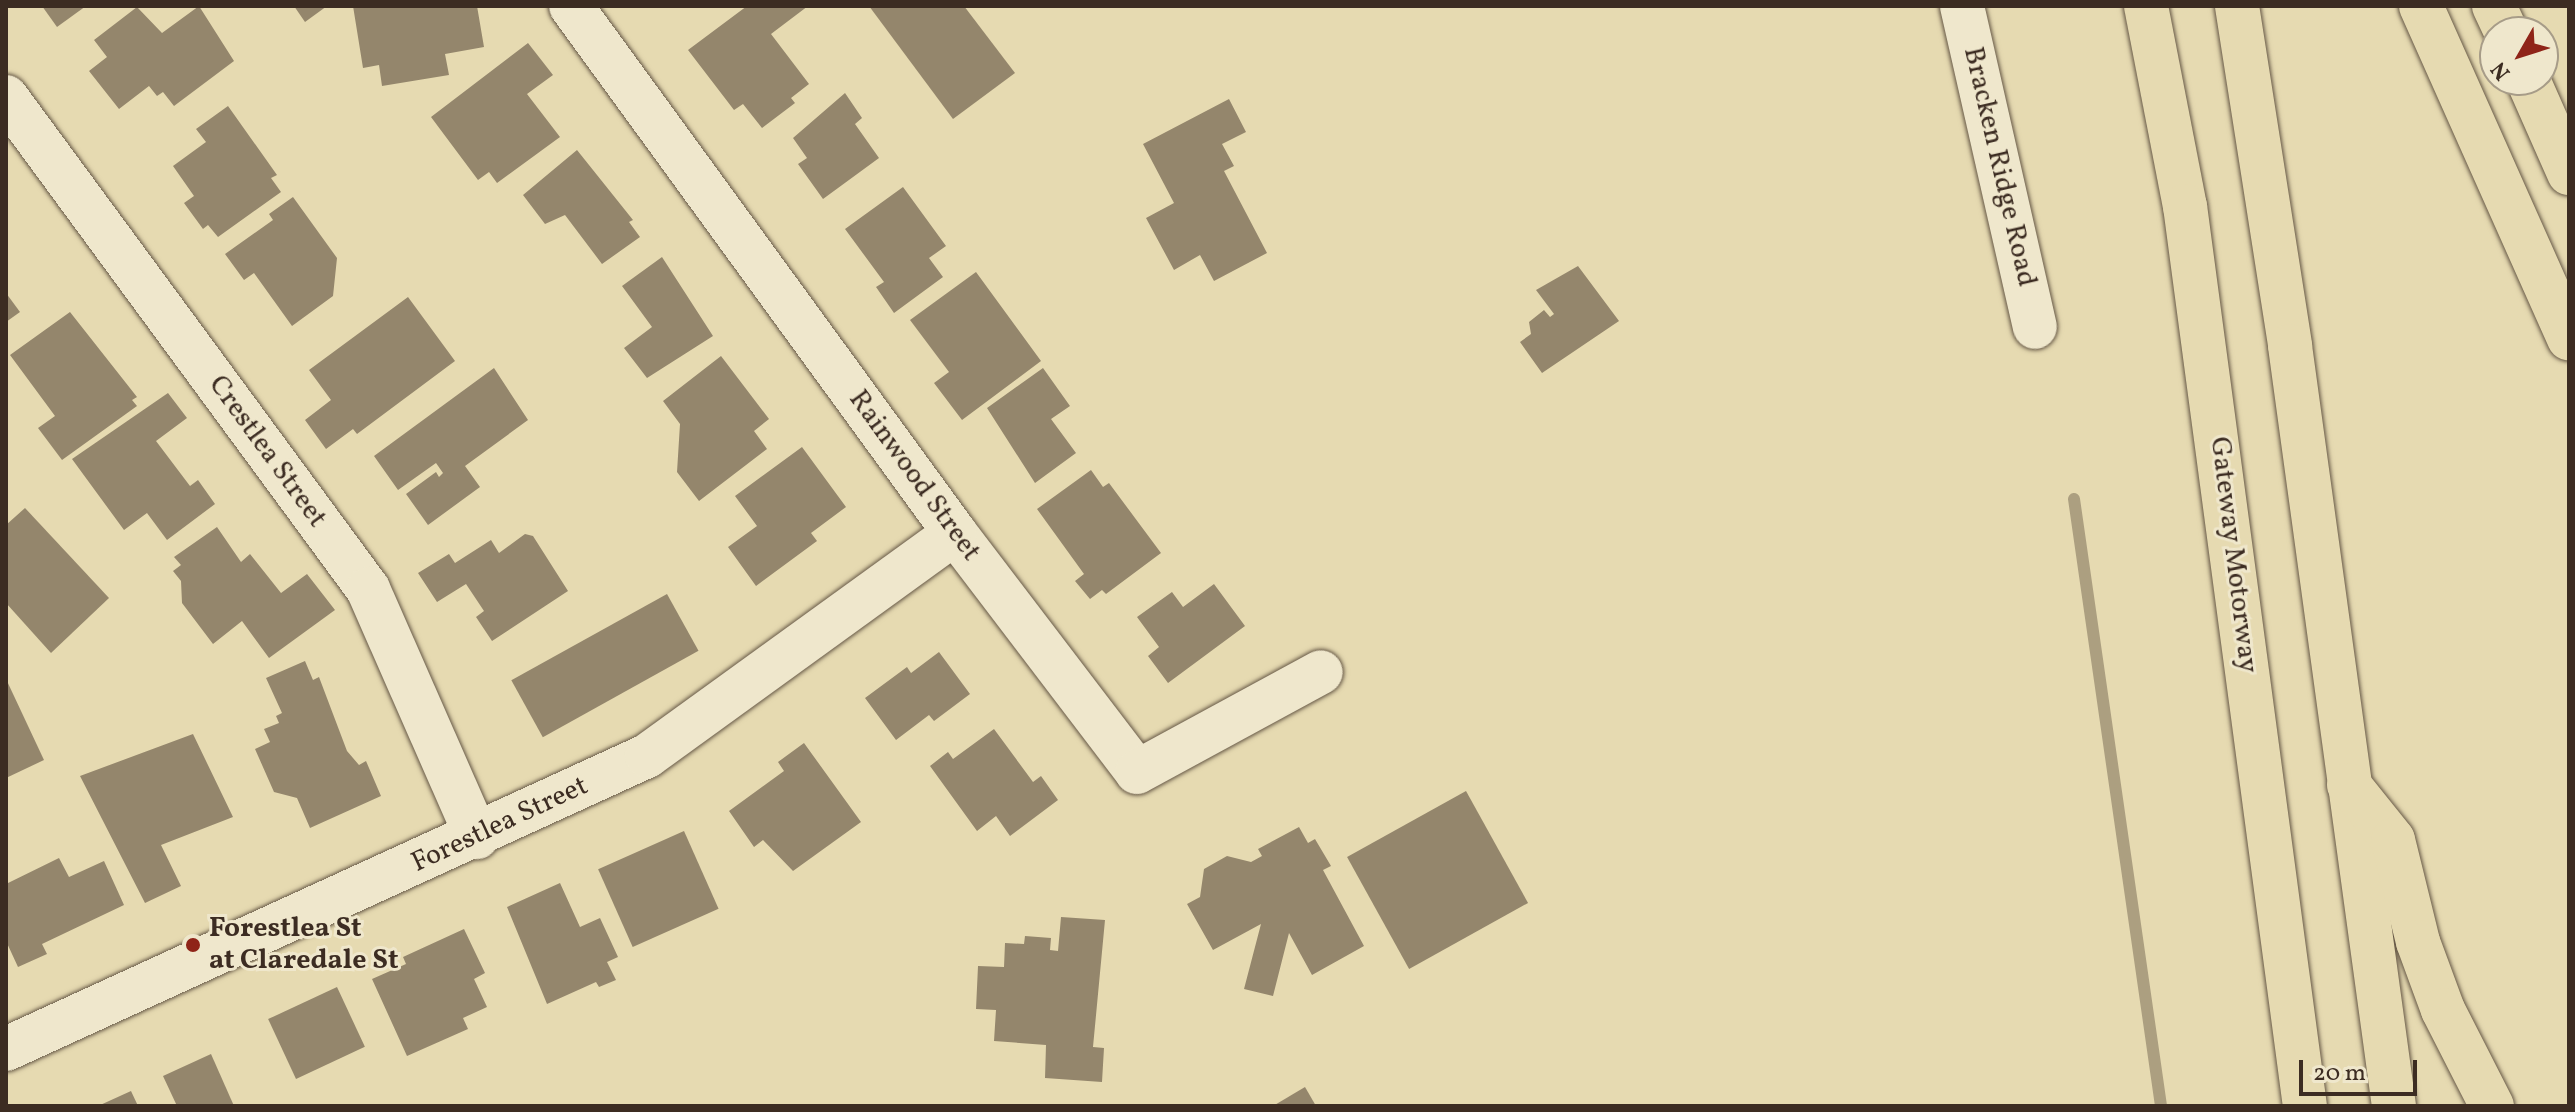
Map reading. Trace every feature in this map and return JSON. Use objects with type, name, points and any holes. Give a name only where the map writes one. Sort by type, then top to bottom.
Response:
[{"type":"main road","name":"Gateway Motorway","points":[[2146,6],[2185,206],[2305,1106]]},
{"type":"main road","points":[[2237,6],[2262,151],[2394,1106]]},
{"type":"main road","points":[[2421,6],[2569,339]]},
{"type":"main road","points":[[2536,96],[2565,157]]},
{"type":"main road","points":[[2349,785],[2393,840],[2418,942],[2443,1010],[2492,1106]]},
{"type":"street","name":"Rainwood Street","points":[[571,6],[955,533],[1137,772],[1321,672]]},
{"type":"street","name":"Bracken Ridge Road","points":[[1962,6],[2035,327]]},
{"type":"street","name":"Crestlea Street","points":[[6,97],[368,589],[477,837]]},
{"type":"street","name":"Forestlea Street","points":[[6,1049],[477,837],[647,756],[955,533]]},
{"type":"building","points":[[42,6],[86,6],[57,27]]},
{"type":"building","points":[[199,6],[234,61],[174,106],[163,92],[157,96],[149,86],[119,109],[89,71],[107,57],[94,40],[137,7],[162,33]]},
{"type":"building","points":[[294,6],[327,6],[305,22]]},
{"type":"building","points":[[353,6],[477,6],[484,47],[445,54],[449,75],[382,86],[379,65],[363,68]]},
{"type":"building","points":[[747,6],[808,6],[771,34],[809,84],[791,98],[795,103],[762,128],[743,104],[734,110],[688,50]]},
{"type":"building","points":[[869,6],[964,6],[1015,73],[953,119]]},
{"type":"building","points":[[528,43],[553,75],[527,94],[560,137],[497,183],[489,172],[478,180],[431,117]]},
{"type":"building","points":[[845,93],[862,118],[855,124],[879,158],[823,199],[798,164],[807,158],[793,138]]},
{"type":"building","points":[[1229,99],[1246,132],[1222,144],[1234,166],[1224,171],[1267,253],[1214,281],[1200,255],[1174,270],[1146,218],[1174,203],[1143,144]]},
{"type":"building","points":[[228,106],[277,175],[271,178],[281,192],[218,237],[208,225],[203,229],[184,203],[194,196],[173,166],[206,142],[196,129]]},
{"type":"building","points":[[577,150],[633,220],[629,222],[640,237],[602,264],[565,215],[545,224],[523,195]]},
{"type":"building","points":[[903,187],[946,246],[929,258],[943,277],[894,313],[876,287],[884,282],[845,229]]},
{"type":"building","points":[[293,197],[337,258],[333,296],[292,326],[254,273],[244,280],[225,254],[273,220],[269,214]]},
{"type":"building","points":[[662,257],[713,336],[647,378],[624,348],[652,327],[622,286]]},
{"type":"building","points":[[1578,266],[1619,321],[1542,373],[1520,342],[1531,334],[1529,322],[1544,310],[1550,317],[1554,314],[1536,290]]},
{"type":"building","points":[[976,272],[1041,361],[962,420],[934,383],[949,372],[910,320]]},
{"type":"building","points":[[6,293],[20,312],[6,322]]},
{"type":"building","points":[[408,297],[455,361],[357,434],[353,429],[326,449],[305,420],[331,400],[309,370]]},
{"type":"building","points":[[70,312],[137,397],[132,400],[137,406],[62,460],[38,428],[55,416],[10,355]]},
{"type":"building","points":[[721,356],[769,419],[754,431],[767,449],[699,501],[677,472],[680,424],[663,401]]},
{"type":"building","points":[[494,368],[528,420],[465,466],[480,487],[428,525],[406,494],[436,472],[439,477],[443,473],[436,463],[398,490],[374,456]]},
{"type":"building","points":[[1043,368],[1070,406],[1051,419],[1076,453],[1035,483],[987,408]]},
{"type":"building","points":[[168,393],[187,418],[156,441],[190,486],[198,480],[215,504],[167,540],[147,513],[124,530],[72,459]]},
{"type":"building","points":[[802,447],[846,507],[811,533],[817,541],[756,586],[728,547],[757,526],[735,496]]},
{"type":"building","points":[[1091,470],[1103,487],[1109,483],[1161,553],[1106,594],[1102,590],[1090,599],[1075,581],[1084,574],[1037,509]]},
{"type":"building","points":[[25,508],[109,598],[51,653],[6,603],[6,525]]},
{"type":"building","points":[[217,527],[241,562],[250,554],[281,593],[307,574],[335,610],[269,658],[242,621],[213,644],[182,603],[181,581],[173,571],[181,565],[174,557]]},
{"type":"building","points":[[525,534],[533,536],[568,591],[492,641],[476,617],[484,611],[466,584],[437,602],[418,573],[449,554],[455,563],[491,540],[499,553]]},
{"type":"building","points":[[1214,584],[1245,626],[1168,683],[1148,656],[1159,647],[1137,617],[1172,592],[1183,607]]},
{"type":"building","points":[[667,594],[699,651],[543,737],[511,680]]},
{"type":"building","points":[[939,652],[970,694],[934,721],[929,715],[896,740],[865,698],[907,667],[911,673]]},
{"type":"building","points":[[305,661],[313,680],[319,677],[347,751],[359,765],[366,761],[381,796],[310,828],[297,798],[274,792],[255,749],[270,742],[264,729],[279,723],[276,716],[282,713],[266,678]]},
{"type":"building","points":[[6,679],[44,760],[6,778]]},
{"type":"building","points":[[994,729],[1033,782],[1041,776],[1058,800],[1010,836],[996,816],[977,831],[930,766],[948,752],[953,759]]},
{"type":"building","points":[[193,734],[233,817],[161,845],[181,886],[145,903],[80,776]]},
{"type":"building","points":[[804,743],[861,822],[793,871],[763,840],[754,847],[729,811],[784,771],[778,762]]},
{"type":"building","points":[[1466,791],[1528,903],[1409,969],[1347,857]]},
{"type":"building","points":[[1299,827],[1308,843],[1315,839],[1331,866],[1323,870],[1364,946],[1312,975],[1289,933],[1273,996],[1244,989],[1261,924],[1213,950],[1187,904],[1200,897],[1204,869],[1227,856],[1251,862],[1262,856],[1258,849]]},
{"type":"building","points":[[684,831],[719,909],[633,947],[598,869]]},
{"type":"building","points":[[59,858],[69,877],[104,861],[124,905],[42,944],[47,954],[18,967],[6,941],[6,884]]},
{"type":"building","points":[[560,883],[580,927],[600,918],[618,957],[607,962],[616,980],[599,987],[596,982],[547,1004],[507,907]]},
{"type":"building","points":[[1061,917],[1105,920],[1093,1047],[1104,1048],[1102,1082],[1045,1078],[1046,1045],[994,1041],[996,1010],[976,1009],[978,966],[1004,967],[1005,943],[1024,944],[1025,936],[1051,938],[1050,950],[1058,951]]},
{"type":"building","points":[[464,929],[485,973],[474,979],[487,1007],[463,1018],[468,1029],[407,1056],[372,979],[406,964],[403,957]]},
{"type":"building","points":[[337,987],[365,1047],[296,1079],[268,1019]]},
{"type":"building","points":[[211,1054],[234,1106],[177,1106],[163,1076]]},
{"type":"building","points":[[1305,1087],[1316,1106],[1273,1106]]},
{"type":"building","points":[[131,1091],[138,1106],[98,1106]]},
{"type":"waterway","points":[[2074,499],[2161,1106]]},
{"type":"place","name":"Forestlea St at Claredale St","points":[[193,945]]}]
